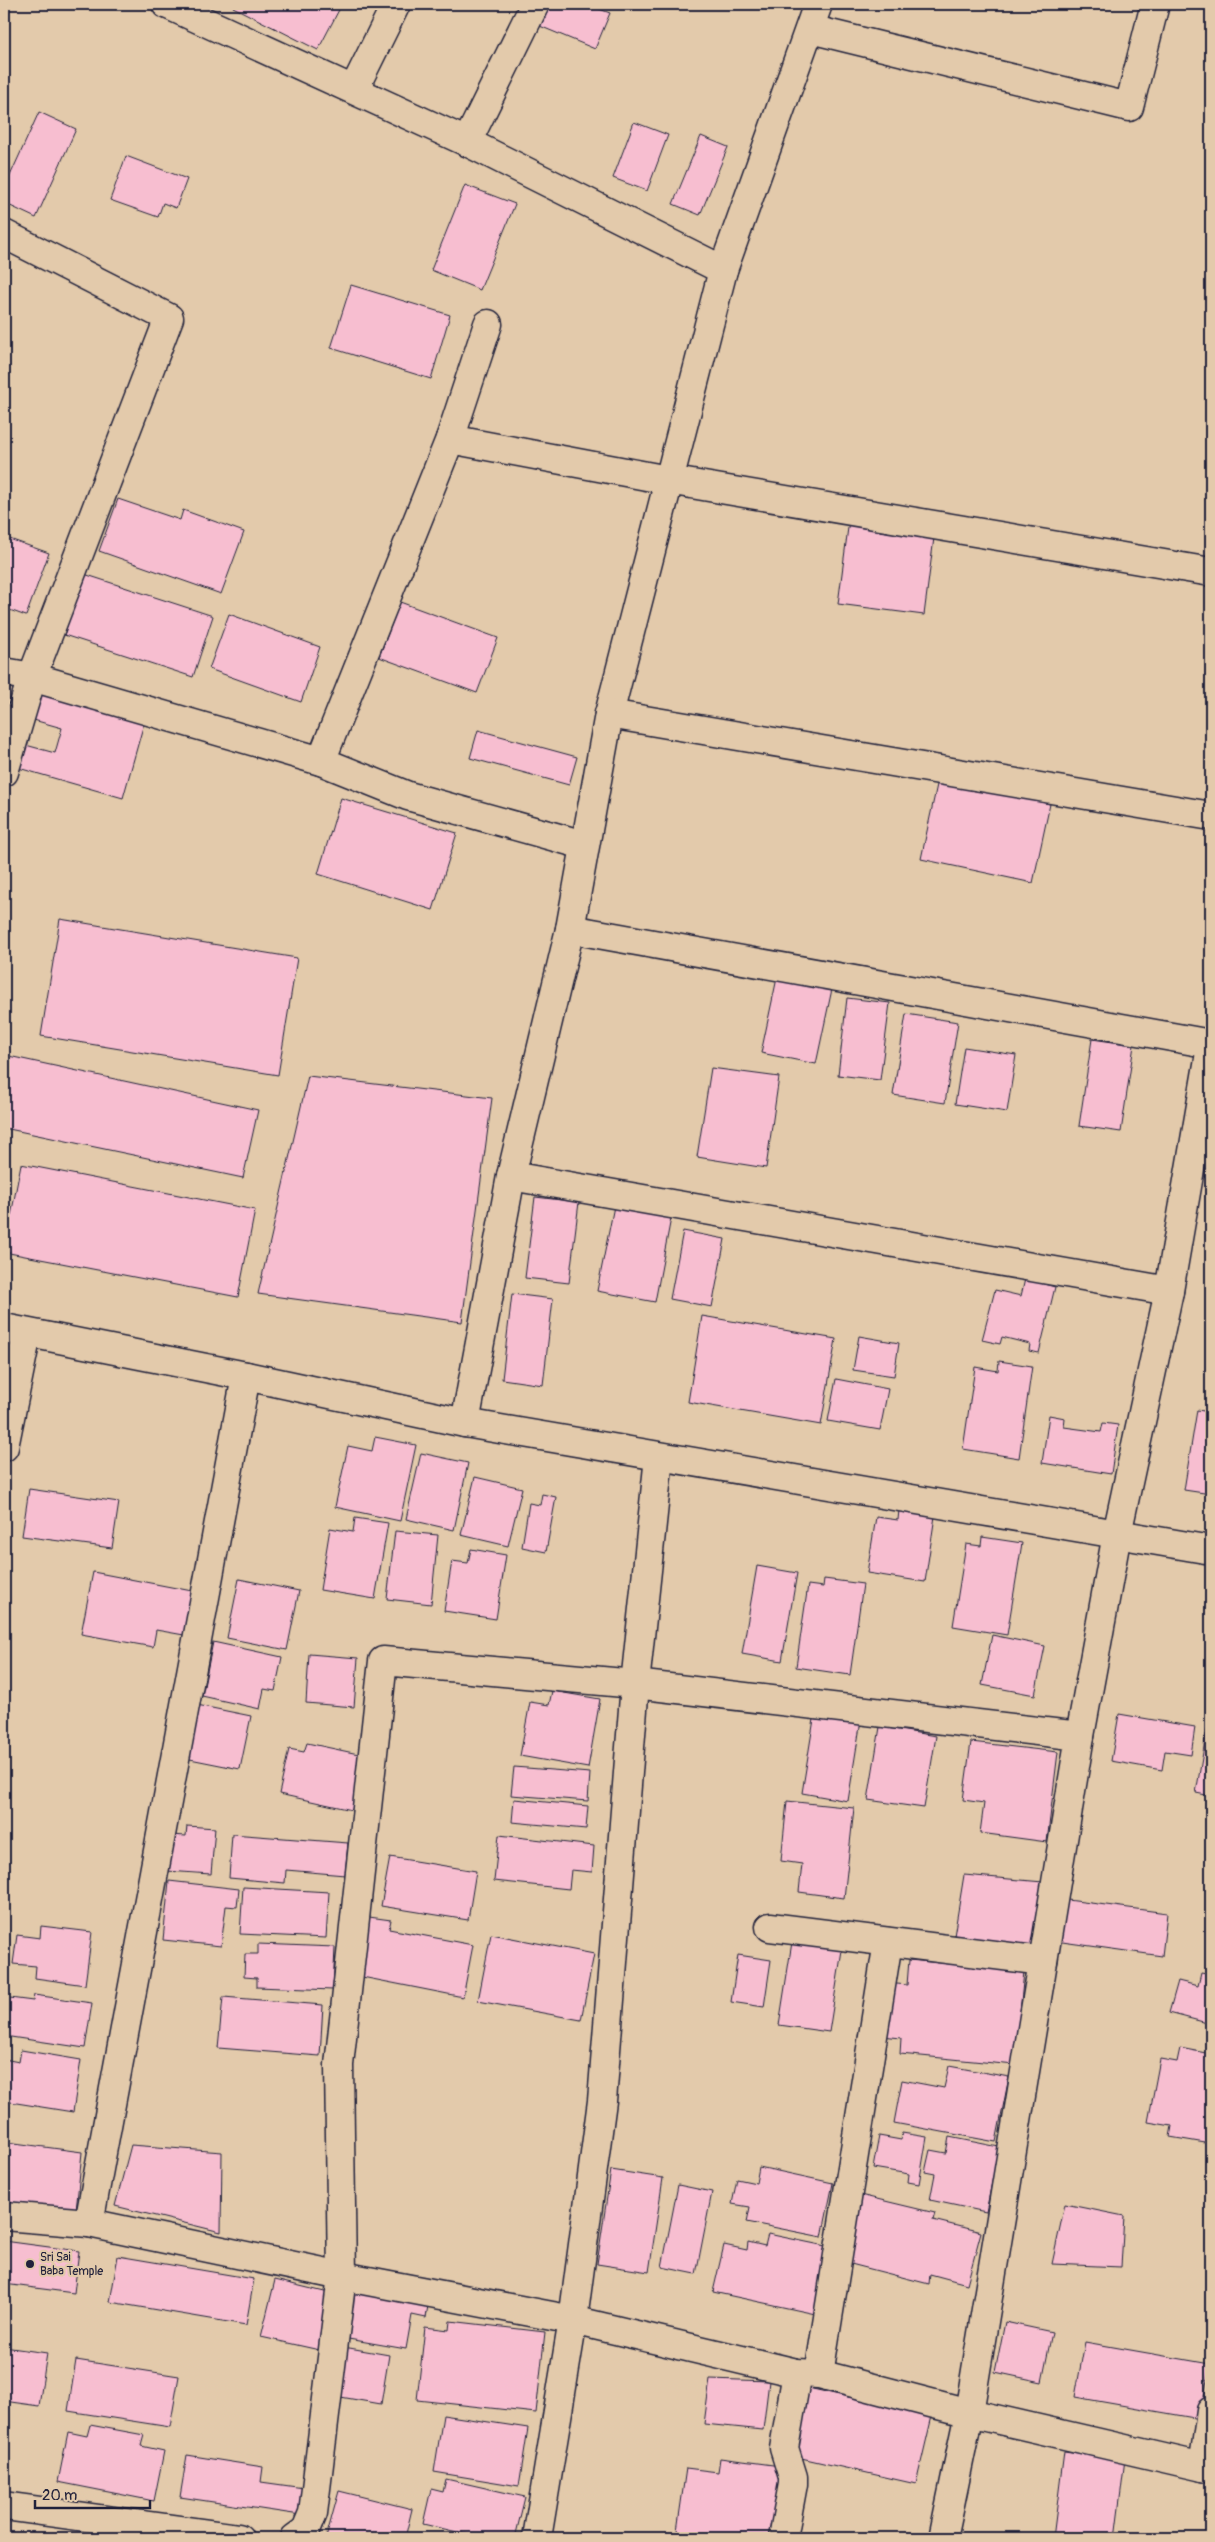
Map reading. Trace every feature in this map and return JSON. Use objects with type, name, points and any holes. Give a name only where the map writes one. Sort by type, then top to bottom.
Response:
[{"type":"street","points":[[166,4],[467,142],[723,270]]},
{"type":"street","points":[[354,89],[396,4]]},
{"type":"street","points":[[467,142],[534,4]]},
{"type":"street","points":[[465,1423],[511,1176],[570,929],[609,714],[723,270],[814,16],[1129,107],[1156,4]]},
{"type":"street","points":[[4,234],[169,318],[32,678],[4,772]]},
{"type":"street","points":[[322,762],[450,439],[488,324]]},
{"type":"street","points":[[450,439],[668,480],[1211,572]]},
{"type":"street","points":[[4,672],[32,678],[322,762],[408,796],[584,845]]},
{"type":"street","points":[[609,714],[1211,816]]},
{"type":"street","points":[[570,929],[1211,1046],[1169,1291],[1117,1534],[1080,1736],[969,2413],[943,2538]]},
{"type":"street","points":[[511,1176],[1169,1291]]},
{"type":"street","points":[[4,1447],[16,1331],[246,1376],[465,1423],[1211,1550]]},
{"type":"street","points":[[88,2223],[246,1376]]},
{"type":"street","points":[[537,2538],[572,2320],[602,2101],[635,1684],[659,1457]]},
{"type":"street","points":[[295,2538],[306,2530],[313,2513],[342,2276],[339,2065],[383,1661],[635,1684],[1080,1736]]},
{"type":"street","points":[[770,1927],[1043,1960]]},
{"type":"street","points":[[783,2538],[793,2484],[793,2477],[784,2448],[808,2374],[888,1942]]},
{"type":"street","points":[[4,2216],[88,2223],[342,2276],[572,2320],[1207,2468],[1211,2411]]},
{"type":"street","points":[[4,2506],[239,2538]]},
{"type":"building","points":[[234,4],[342,4],[318,50],[233,7]]},
{"type":"building","points":[[543,4],[586,4],[610,13],[595,49],[535,24]]},
{"type":"building","points":[[39,112],[76,129],[36,218],[4,203],[4,189]]},
{"type":"building","points":[[634,122],[668,135],[647,191],[613,178]]},
{"type":"building","points":[[701,136],[728,147],[700,215],[673,204]]},
{"type":"building","points":[[126,156],[187,179],[176,208],[163,203],[158,217],[110,200]]},
{"type":"building","points":[[465,185],[515,204],[480,290],[431,270]]},
{"type":"building","points":[[351,285],[450,315],[431,379],[331,348]]},
{"type":"building","points":[[118,499],[180,520],[183,510],[244,532],[221,594],[99,551]]},
{"type":"building","points":[[849,520],[935,530],[924,615],[838,604]]},
{"type":"building","points":[[4,537],[49,553],[26,616],[4,608]]},
{"type":"building","points":[[84,574],[213,616],[193,677],[64,635]]},
{"type":"building","points":[[400,602],[498,638],[477,693],[379,657]]},
{"type":"building","points":[[229,614],[320,647],[301,702],[209,669]]},
{"type":"building","points":[[37,692],[144,723],[123,798],[15,767],[22,744],[55,753],[62,728],[30,719]]},
{"type":"building","points":[[478,730],[577,757],[569,785],[470,758]]},
{"type":"building","points":[[938,780],[1050,804],[1033,883],[921,859]]},
{"type":"building","points":[[341,798],[457,833],[433,910],[318,874]]},
{"type":"building","points":[[60,919],[297,958],[278,1075],[41,1036]]},
{"type":"building","points":[[777,978],[832,989],[816,1064],[761,1053]]},
{"type":"building","points":[[847,998],[890,1003],[880,1080],[838,1075]]},
{"type":"building","points":[[906,1014],[958,1022],[945,1103],[893,1095]]},
{"type":"building","points":[[1092,1039],[1134,1045],[1121,1132],[1079,1126]]},
{"type":"building","points":[[964,1047],[1016,1055],[1007,1112],[955,1104]]},
{"type":"building","points":[[4,1055],[258,1110],[243,1178],[4,1128]]},
{"type":"building","points":[[711,1068],[779,1077],[766,1168],[697,1157]]},
{"type":"building","points":[[308,1076],[492,1098],[462,1322],[258,1294]]},
{"type":"building","points":[[21,1164],[255,1210],[238,1297],[4,1252]]},
{"type":"building","points":[[535,1197],[579,1202],[569,1283],[525,1278]]},
{"type":"building","points":[[614,1206],[671,1218],[655,1302],[597,1291]]},
{"type":"building","points":[[683,1231],[725,1239],[712,1307],[670,1299]]},
{"type":"building","points":[[1025,1279],[1055,1287],[1039,1353],[1029,1351],[1030,1344],[1002,1337],[1000,1344],[982,1340],[995,1290],[1021,1296]]},
{"type":"building","points":[[512,1294],[553,1299],[543,1385],[502,1379]]},
{"type":"building","points":[[702,1316],[836,1339],[821,1425],[688,1402]]},
{"type":"building","points":[[859,1336],[899,1343],[894,1376],[853,1370]]},
{"type":"building","points":[[999,1361],[1032,1366],[1019,1458],[963,1449],[975,1367],[998,1371]]},
{"type":"building","points":[[836,1379],[888,1389],[880,1430],[828,1421]]},
{"type":"building","points":[[1197,1410],[1211,1412],[1211,1494],[1184,1490]]},
{"type":"building","points":[[1049,1415],[1065,1418],[1064,1427],[1101,1432],[1103,1423],[1118,1425],[1111,1474],[1042,1463]]},
{"type":"building","points":[[375,1437],[416,1445],[400,1521],[335,1507],[348,1446],[372,1451]]},
{"type":"building","points":[[421,1453],[468,1463],[454,1530],[406,1519]]},
{"type":"building","points":[[475,1477],[522,1488],[508,1546],[461,1535]]},
{"type":"building","points":[[29,1489],[119,1502],[112,1548],[22,1536]]},
{"type":"building","points":[[542,1494],[556,1497],[546,1552],[522,1547],[529,1503],[540,1505]]},
{"type":"building","points":[[899,1510],[935,1516],[925,1582],[867,1573],[876,1517],[898,1520]]},
{"type":"building","points":[[355,1518],[388,1523],[375,1599],[320,1590],[330,1528],[353,1532]]},
{"type":"building","points":[[395,1531],[438,1535],[431,1604],[387,1599]]},
{"type":"building","points":[[982,1537],[1022,1543],[1007,1635],[953,1626],[966,1544],[981,1546]]},
{"type":"building","points":[[471,1549],[506,1555],[496,1619],[444,1611],[452,1561],[468,1563]]},
{"type":"building","points":[[757,1566],[797,1573],[782,1661],[742,1654]]},
{"type":"building","points":[[93,1572],[192,1591],[184,1635],[156,1630],[153,1647],[81,1634]]},
{"type":"building","points":[[239,1579],[299,1591],[287,1650],[227,1638]]},
{"type":"building","points":[[824,1579],[863,1584],[850,1675],[796,1667],[808,1585],[823,1587]]},
{"type":"building","points":[[992,1635],[1045,1646],[1035,1695],[982,1685]]},
{"type":"building","points":[[213,1642],[282,1657],[275,1691],[264,1689],[260,1709],[202,1696]]},
{"type":"building","points":[[309,1654],[358,1658],[354,1707],[306,1703]]},
{"type":"building","points":[[552,1691],[600,1699],[588,1768],[520,1756],[530,1702],[549,1705]]},
{"type":"building","points":[[197,1705],[251,1716],[240,1769],[185,1758]]},
{"type":"building","points":[[815,1713],[861,1720],[848,1801],[802,1793]]},
{"type":"building","points":[[1119,1714],[1195,1727],[1191,1755],[1165,1751],[1162,1770],[1111,1761]]},
{"type":"building","points":[[880,1727],[936,1736],[924,1808],[868,1800]]},
{"type":"building","points":[[1207,1729],[1211,1730],[1211,1796],[1196,1793]]},
{"type":"building","points":[[971,1742],[1058,1752],[1047,1842],[980,1833],[984,1803],[963,1800]]},
{"type":"building","points":[[307,1743],[363,1755],[352,1810],[279,1794],[289,1749],[304,1752]]},
{"type":"building","points":[[514,1767],[590,1773],[588,1801],[511,1795]]},
{"type":"building","points":[[514,1799],[588,1806],[586,1829],[512,1822]]},
{"type":"building","points":[[787,1801],[854,1808],[844,1898],[799,1892],[802,1864],[781,1861]]},
{"type":"building","points":[[187,1826],[215,1828],[211,1874],[167,1871],[170,1835],[186,1836]]},
{"type":"building","points":[[232,1834],[348,1843],[345,1875],[286,1870],[285,1883],[229,1878]]},
{"type":"building","points":[[499,1835],[594,1846],[592,1872],[571,1870],[569,1889],[494,1881]]},
{"type":"building","points":[[390,1857],[476,1871],[468,1920],[381,1906]]},
{"type":"building","points":[[964,1875],[1043,1882],[1032,1945],[954,1936]]},
{"type":"building","points":[[169,1881],[239,1889],[237,1907],[226,1906],[221,1946],[163,1940]]},
{"type":"building","points":[[243,1887],[329,1892],[326,1938],[240,1934]]},
{"type":"building","points":[[1060,1899],[1167,1913],[1162,1956],[1055,1941]]},
{"type":"building","points":[[369,1917],[391,1920],[389,1929],[473,1945],[463,1997],[357,1976]]},
{"type":"building","points":[[41,1926],[92,1932],[85,1985],[35,1978],[36,1966],[13,1964],[17,1935],[40,1938]]},
{"type":"building","points":[[491,1934],[594,1954],[581,2020],[478,2001]]},
{"type":"building","points":[[792,1942],[842,1950],[829,2032],[779,2025]]},
{"type":"building","points":[[258,1944],[335,1947],[333,1990],[257,1987],[257,1978],[244,1977],[245,1954],[258,1954]]},
{"type":"building","points":[[738,1955],[771,1960],[764,2007],[731,2002]]},
{"type":"building","points":[[909,1960],[1024,1971],[1015,2065],[900,2054],[901,2038],[882,2036],[887,1983],[907,1985]]},
{"type":"building","points":[[1201,1973],[1211,1975],[1211,2024],[1169,2013],[1178,1981],[1198,1986]]},
{"type":"building","points":[[34,1995],[92,2003],[85,2048],[4,2036],[10,1998],[33,2001]]},
{"type":"building","points":[[223,1997],[323,2005],[320,2056],[218,2048]]},
{"type":"building","points":[[1180,2048],[1211,2054],[1211,2144],[1170,2137],[1172,2126],[1148,2122],[1160,2059],[1177,2062]]},
{"type":"building","points":[[21,2050],[81,2060],[73,2112],[4,2101],[4,2059],[19,2062]]},
{"type":"building","points":[[949,2066],[1009,2077],[996,2142],[894,2123],[902,2080],[944,2088]]},
{"type":"building","points":[[902,2133],[927,2137],[919,2184],[908,2182],[909,2174],[873,2168],[879,2136],[901,2140]]},
{"type":"building","points":[[949,2137],[999,2147],[986,2212],[930,2200],[935,2174],[925,2172],[930,2150],[946,2153]]},
{"type":"building","points":[[7,2142],[82,2152],[76,2211],[4,2205],[4,2173]]},
{"type":"building","points":[[131,2145],[222,2152],[221,2232],[115,2206]]},
{"type":"building","points":[[759,2167],[833,2183],[822,2237],[747,2222],[750,2207],[732,2204],[737,2179],[756,2183]]},
{"type":"building","points":[[611,2170],[663,2178],[649,2272],[597,2264]]},
{"type":"building","points":[[678,2185],[712,2192],[696,2274],[662,2267]]},
{"type":"building","points":[[860,2195],[935,2213],[933,2220],[981,2232],[967,2284],[930,2274],[929,2284],[843,2262]]},
{"type":"building","points":[[1065,2204],[1124,2216],[1121,2267],[1052,2264]]},
{"type":"building","points":[[768,2234],[835,2248],[820,2315],[713,2292],[724,2245],[747,2250],[748,2242],[765,2246]]},
{"type":"building","points":[[4,2241],[79,2251],[74,2293],[4,2284]]},
{"type":"building","points":[[118,2256],[254,2279],[246,2325],[110,2302]]},
{"type":"building","points":[[275,2280],[337,2295],[324,2351],[261,2337]]},
{"type":"building","points":[[346,2285],[429,2299],[426,2318],[412,2315],[406,2349],[337,2337]]},
{"type":"building","points":[[450,2321],[545,2332],[536,2413],[417,2400],[425,2327],[449,2330]]},
{"type":"building","points":[[1005,2322],[1052,2332],[1042,2382],[995,2372]]},
{"type":"building","points":[[1085,2342],[1210,2364],[1200,2419],[1075,2397]]},
{"type":"building","points":[[338,2346],[389,2355],[381,2404],[329,2395]]},
{"type":"building","points":[[4,2347],[47,2353],[39,2406],[4,2401]]},
{"type":"building","points":[[76,2360],[179,2376],[170,2427],[68,2411]]},
{"type":"building","points":[[710,2379],[769,2381],[763,2430],[704,2424]]},
{"type":"building","points":[[804,2387],[932,2416],[916,2484],[788,2455]]},
{"type":"building","points":[[443,2415],[528,2428],[519,2486],[434,2472]]},
{"type":"building","points":[[90,2425],[144,2435],[141,2446],[164,2451],[154,2501],[58,2482],[68,2432],[87,2436]]},
{"type":"building","points":[[1064,2451],[1125,2459],[1115,2538],[1053,2538]]},
{"type":"building","points":[[187,2455],[263,2467],[261,2482],[311,2489],[307,2516],[180,2497]]},
{"type":"building","points":[[720,2458],[788,2467],[778,2538],[676,2538],[686,2468],[718,2472]]},
{"type":"building","points":[[446,2479],[525,2497],[515,2538],[483,2538],[423,2524],[431,2489],[443,2492]]},
{"type":"building","points":[[339,2491],[412,2509],[405,2538],[326,2538]]},
{"type":"place","name":"Sri Sai Baba Temple","points":[[30,2264]]}]
